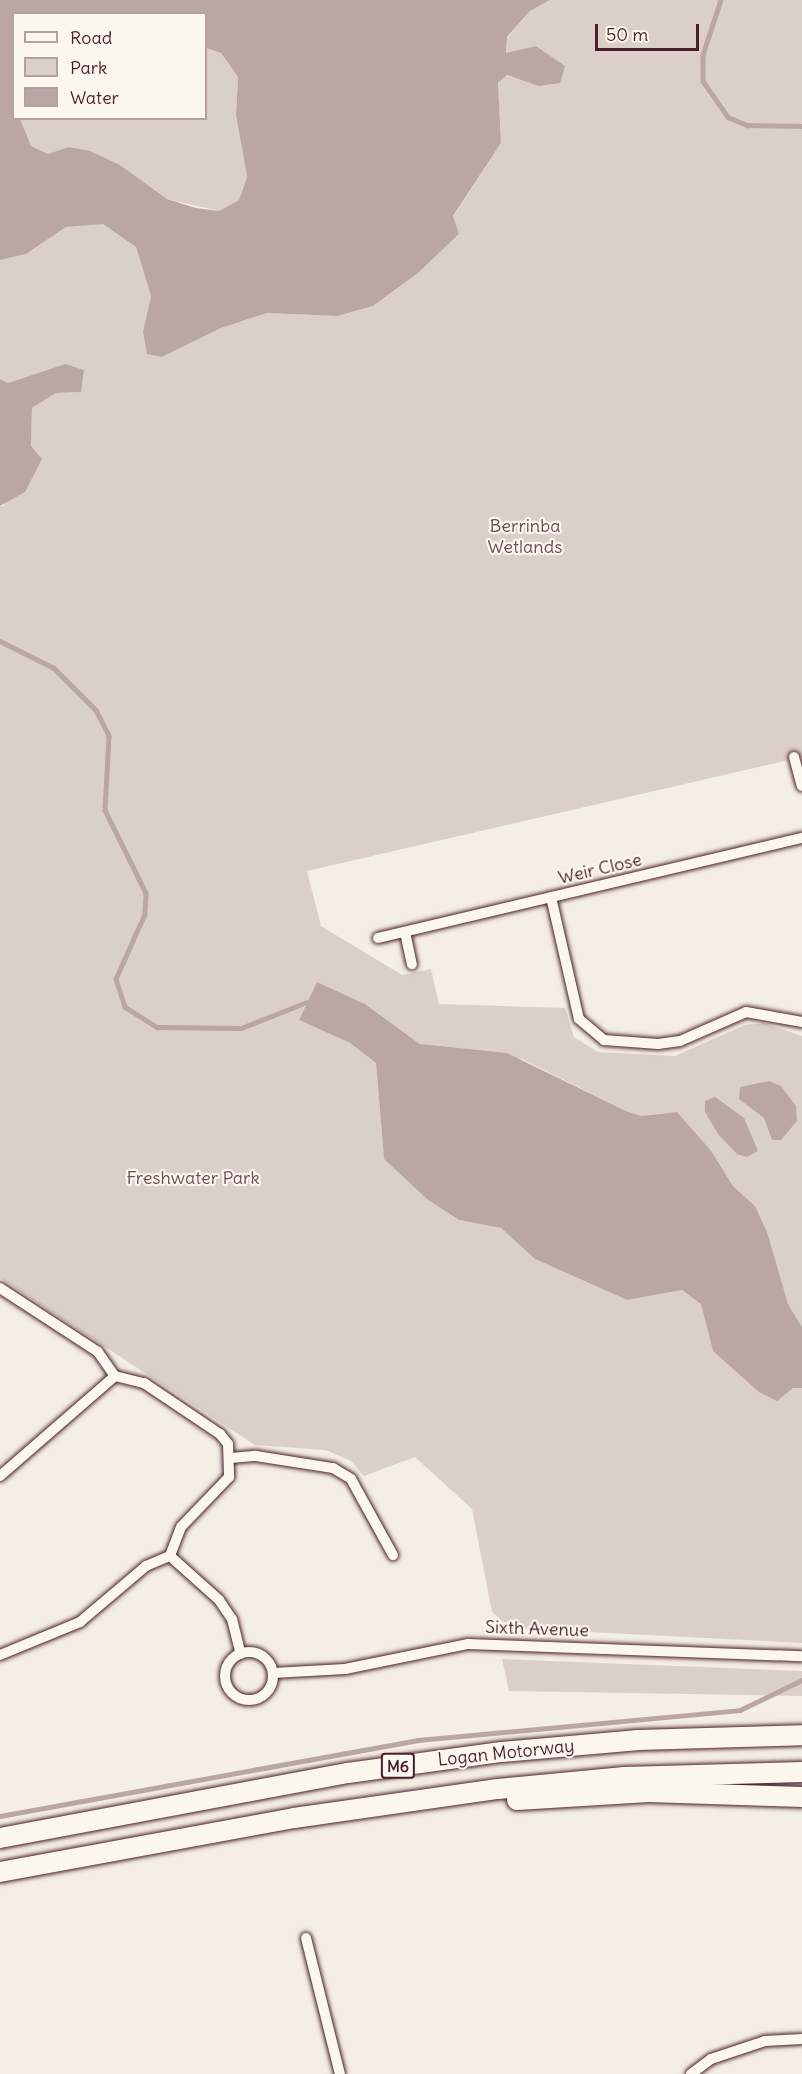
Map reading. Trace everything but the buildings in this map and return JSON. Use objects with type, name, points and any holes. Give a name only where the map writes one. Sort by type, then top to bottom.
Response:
[{"type":"highway","name":"Logan Motorway","points":[[0,1839],[348,1773],[478,1755],[638,1740],[802,1735]]},
{"type":"highway","name":"Logan Motorway","points":[[0,1872],[422,1799],[624,1778],[802,1772]]},
{"type":"highway","points":[[422,1799],[474,1804],[649,1792],[802,1797]]},
{"type":"street","points":[[794,757],[802,786]]},
{"type":"street","name":"Weir Close","points":[[378,938],[802,838]]},
{"type":"street","points":[[551,897],[579,1019],[604,1040],[658,1044],[680,1041],[746,1012],[802,1022]]},
{"type":"street","points":[[405,932],[412,964]]},
{"type":"street","points":[[0,1288],[98,1352],[115,1376],[144,1383],[220,1434],[231,1458],[229,1478],[181,1527],[170,1556],[146,1566],[80,1622],[0,1655]]},
{"type":"street","points":[[0,1476],[115,1376]]},
{"type":"street","points":[[231,1458],[256,1456],[333,1468],[351,1479],[393,1555]]},
{"type":"street","points":[[170,1556],[219,1600],[232,1619],[241,1654]]},
{"type":"street","name":"Sixth Avenue","points":[[273,1673],[345,1670],[468,1644],[802,1656]]},
{"type":"street","points":[[241,1654],[262,1656],[273,1673],[264,1695],[248,1701],[233,1695],[225,1672],[241,1654]]},
{"type":"street","points":[[306,1938],[340,2074]]},
{"type":"street","points":[[691,2074],[711,2059],[765,2041],[802,2039]]},
{"type":"green space","name":"Berrinba Wetlands","points":[[550,0],[802,0],[802,757],[307,871],[321,926],[402,975],[431,969],[439,1004],[565,1008],[574,1037],[598,1052],[675,1056],[745,1025],[763,1023],[802,1036],[802,1327],[788,1304],[755,1206],[733,1186],[712,1152],[664,1113],[641,1116],[626,1111],[522,1059],[420,1044],[365,1004],[317,982],[299,1020],[350,1043],[376,1063],[384,1159],[459,1220],[501,1228],[535,1259],[627,1300],[682,1290],[701,1303],[713,1351],[793,1388],[802,1388],[802,1643],[511,1628],[492,1612],[472,1509],[415,1457],[364,1476],[351,1461],[326,1450],[255,1445],[0,1278],[0,506],[4,506],[31,446],[32,408],[56,393],[81,392],[65,364],[8,383],[0,379],[0,260],[26,254],[66,227],[103,223],[136,247],[151,296],[143,331],[162,357],[221,328],[267,313],[338,316],[373,306],[418,273],[459,234],[453,217],[501,143],[498,83],[507,75],[538,86],[565,67],[536,46],[506,54],[507,38],[530,11]]},
{"type":"green space","points":[[207,48],[221,53],[238,77],[236,115],[247,177],[239,200],[219,211],[167,199],[120,165],[68,147],[48,154],[31,146],[21,128],[20,120],[207,120]]},
{"type":"green space","points":[[502,1659],[802,1671],[802,1696],[509,1691]]},
{"type":"water","points":[[0,0],[550,0],[530,11],[507,37],[506,53],[536,46],[565,66],[560,83],[538,86],[507,75],[498,83],[501,143],[453,216],[459,234],[418,273],[373,306],[338,316],[267,313],[221,328],[162,357],[147,354],[143,331],[151,296],[136,247],[103,224],[66,227],[26,254],[0,260]]},
{"type":"water","points":[[65,364],[84,370],[81,392],[56,393],[32,408],[31,446],[42,459],[25,492],[0,506],[0,379],[8,383]]},
{"type":"water","points":[[317,982],[365,1004],[420,1044],[507,1053],[626,1111],[641,1116],[677,1112],[712,1152],[733,1186],[755,1206],[767,1232],[788,1304],[802,1327],[802,1388],[793,1388],[777,1401],[759,1392],[713,1351],[701,1304],[682,1290],[627,1300],[535,1259],[501,1228],[459,1220],[427,1199],[384,1159],[376,1063],[350,1043],[299,1020]]},
{"type":"water","points":[[769,1081],[781,1086],[796,1106],[797,1121],[781,1140],[772,1140],[764,1118],[739,1099],[740,1087]]},
{"type":"water","points":[[715,1097],[744,1118],[758,1151],[747,1157],[737,1154],[718,1134],[705,1112],[705,1101]]},
{"type":"waterway","points":[[721,0],[703,55],[703,81],[728,117],[747,125],[802,126]]},
{"type":"waterway","points":[[0,641],[54,668],[96,710],[109,736],[105,810],[146,893],[145,914],[116,979],[125,1007],[157,1027],[241,1028],[307,1002]]},
{"type":"waterway","points":[[0,1816],[418,1740],[740,1710],[802,1680]]},
{"type":"park label","name":"Freshwater Park","points":[[193,1178]]}]
